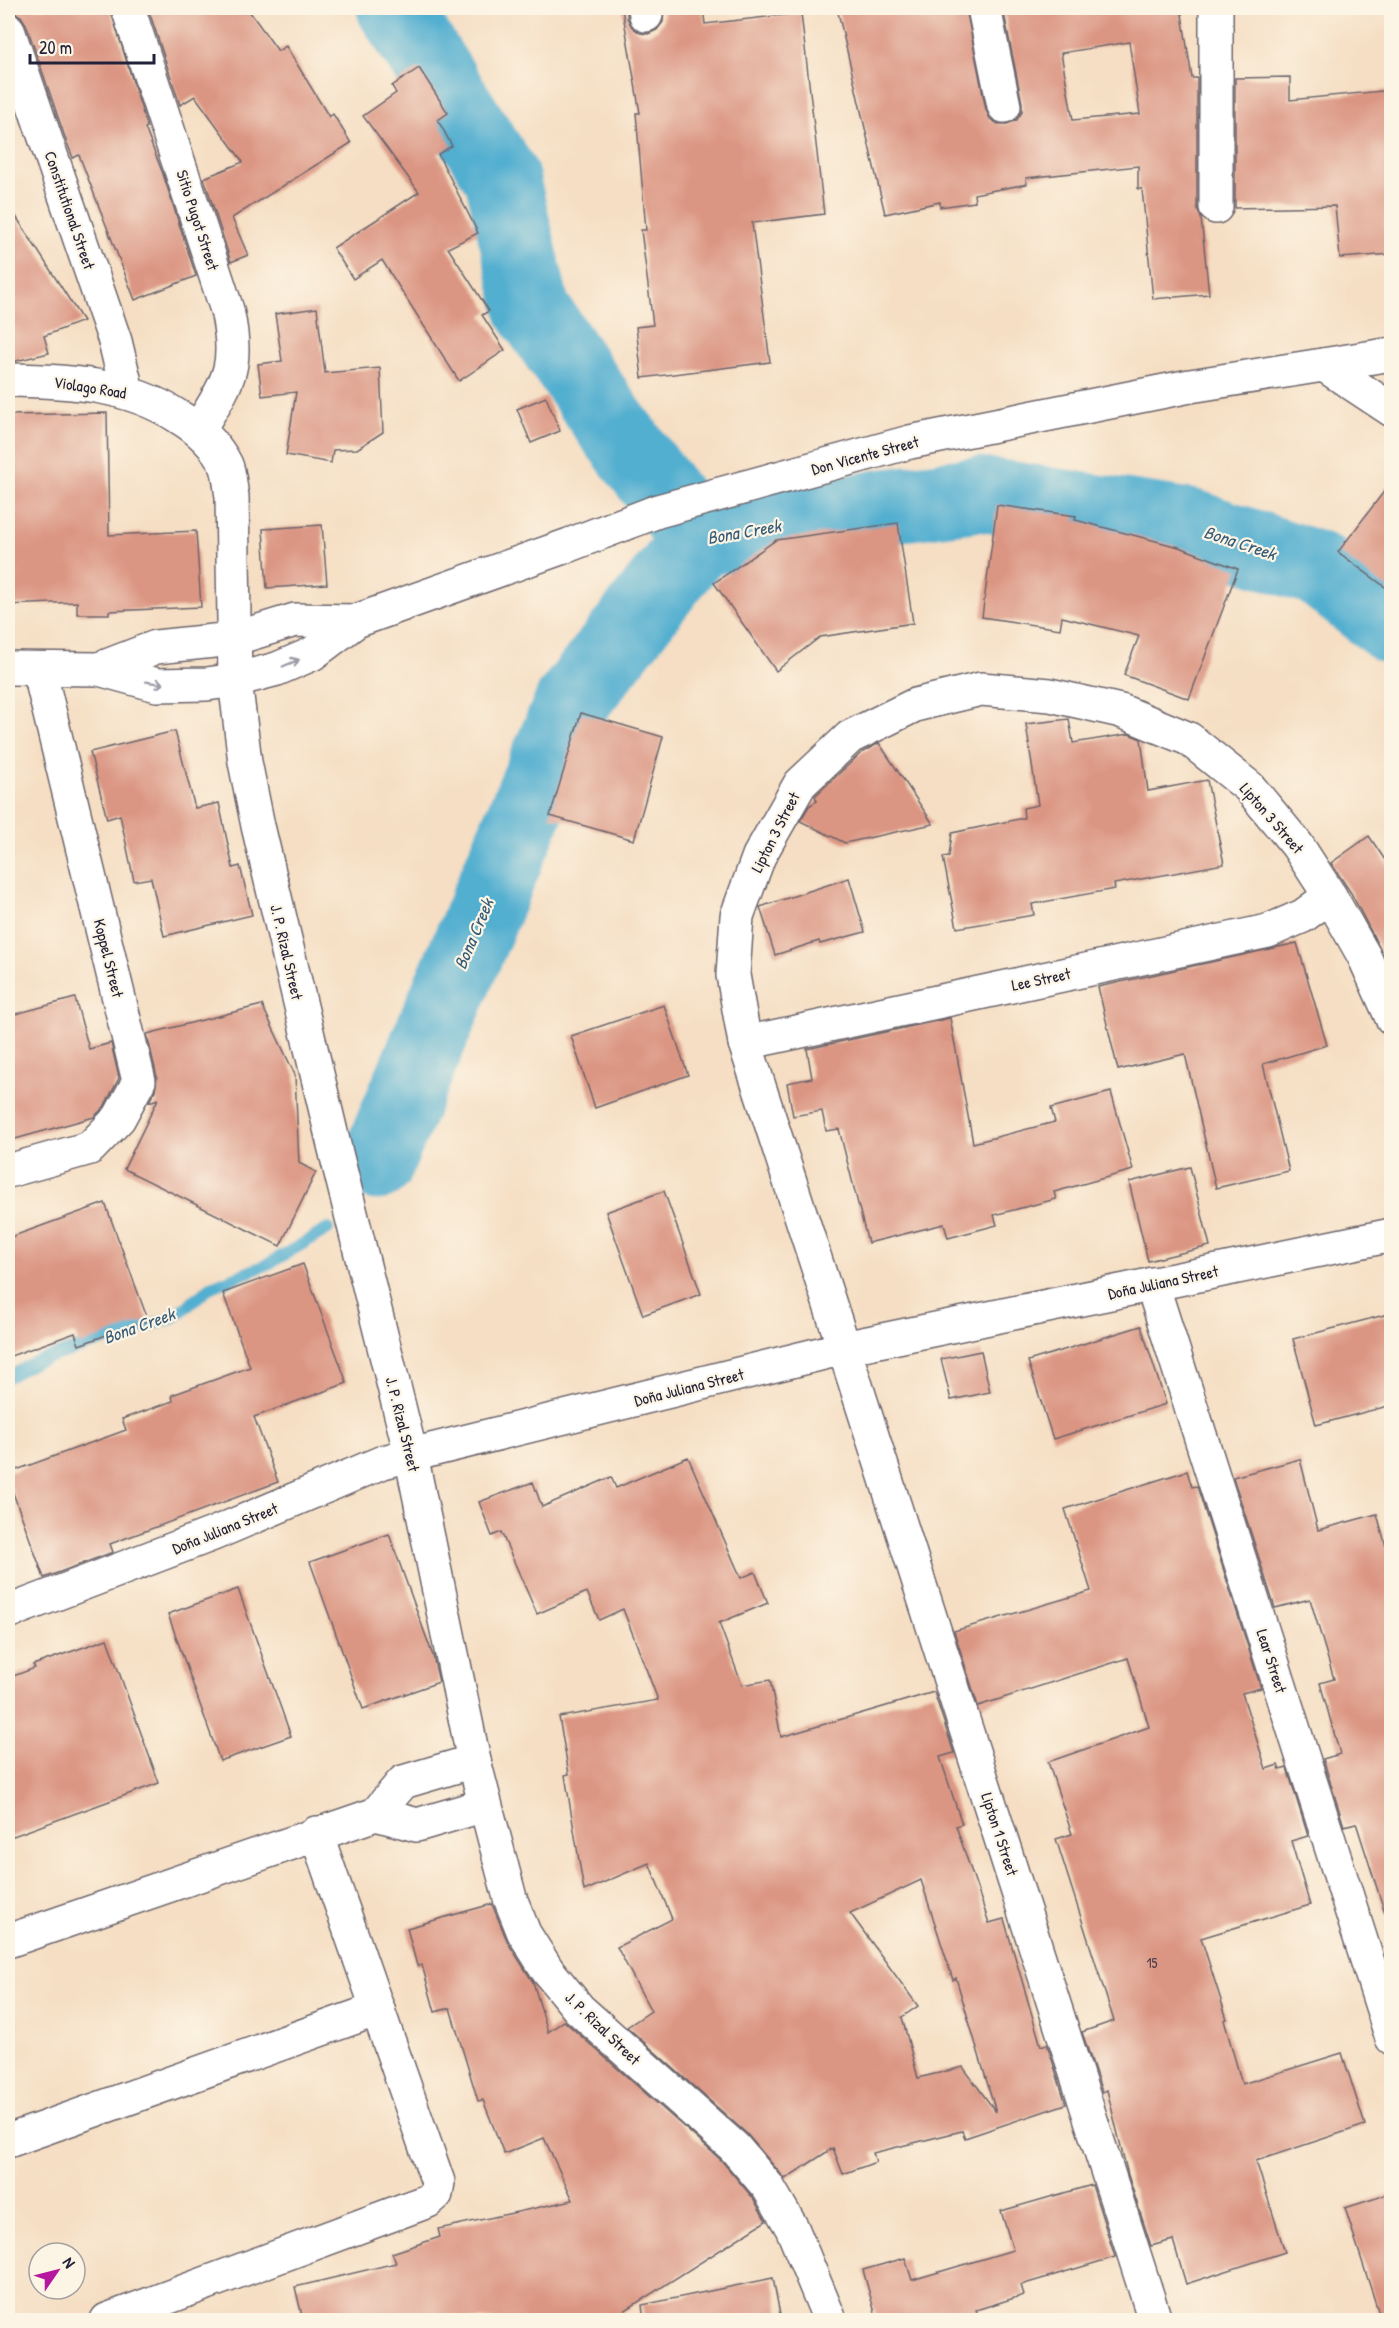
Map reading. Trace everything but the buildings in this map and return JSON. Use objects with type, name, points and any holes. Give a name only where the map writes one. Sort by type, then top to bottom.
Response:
[{"type":"street","name":"Sitio Pugot Street","points":[[128,8],[227,310],[233,338],[233,363],[224,387],[199,429]]},
{"type":"street","points":[[984,8],[1004,106]]},
{"type":"street","points":[[1215,207],[1216,8]]},
{"type":"street","name":"Constitutional Street","points":[[8,30],[115,341],[127,391]]},
{"type":"street","name":"Don Vicente Street","points":[[99,669],[157,685],[207,684],[235,680],[277,669],[312,654],[356,621],[658,511],[909,442],[1190,386],[1392,354]]},
{"type":"street","points":[[1324,365],[1392,410]]},
{"type":"street","name":"Violago Road","points":[[8,380],[64,380],[127,391],[150,400],[199,429]]},
{"type":"street","name":"J. P. Rizal Street","points":[[199,429],[215,446],[227,467],[232,496],[235,680],[245,762],[328,1122],[411,1455],[474,1761],[510,1898],[524,1933],[548,1971],[579,2009],[734,2147],[768,2187],[792,2229],[830,2320]]},
{"type":"street","name":"Don Vicente Street","points":[[99,669],[156,646],[233,639],[295,620],[356,621]]},
{"type":"street","points":[[23,669],[99,669]]},
{"type":"street","name":"Koppel Street","points":[[8,1171],[90,1148],[119,1118],[139,1081],[23,669]]},
{"type":"street","name":"Lipton 3 Street","points":[[844,1348],[745,1043],[733,975],[738,916],[759,856],[800,784],[850,737],[915,705],[981,689],[1050,695],[1121,711],[1189,739],[1249,788],[1298,845],[1364,956],[1392,1018]]},
{"type":"street","name":"Lee Street","points":[[745,1043],[1268,931],[1303,916],[1330,896]]},
{"type":"street","name":"Doña Juliana Street","points":[[8,1612],[213,1534],[383,1462],[844,1348],[1392,1234]]},
{"type":"street","name":"Lear Street","points":[[1152,1284],[1392,2038]]},
{"type":"street","name":"Lipton 1 Street","points":[[844,1348],[1155,2320]]},
{"type":"street","points":[[8,1941],[376,1814],[403,1782],[474,1761]]},
{"type":"street","points":[[376,1814],[417,1825],[485,1805]]},
{"type":"street","points":[[107,2320],[428,2201],[436,2194],[438,2182],[316,1833]]},
{"type":"street","points":[[8,2141],[378,2010]]},
{"type":"waterway","points":[[394,8],[502,178],[533,310],[610,423],[698,540]]},
{"type":"waterway","name":"Bona Creek","points":[[377,1163],[572,702],[698,540],[886,506],[979,494],[1190,526],[1318,569],[1392,627]]},
{"type":"waterway","name":"Bona Creek","points":[[8,1377],[35,1362],[173,1318],[211,1287],[268,1264],[328,1229]]}]
